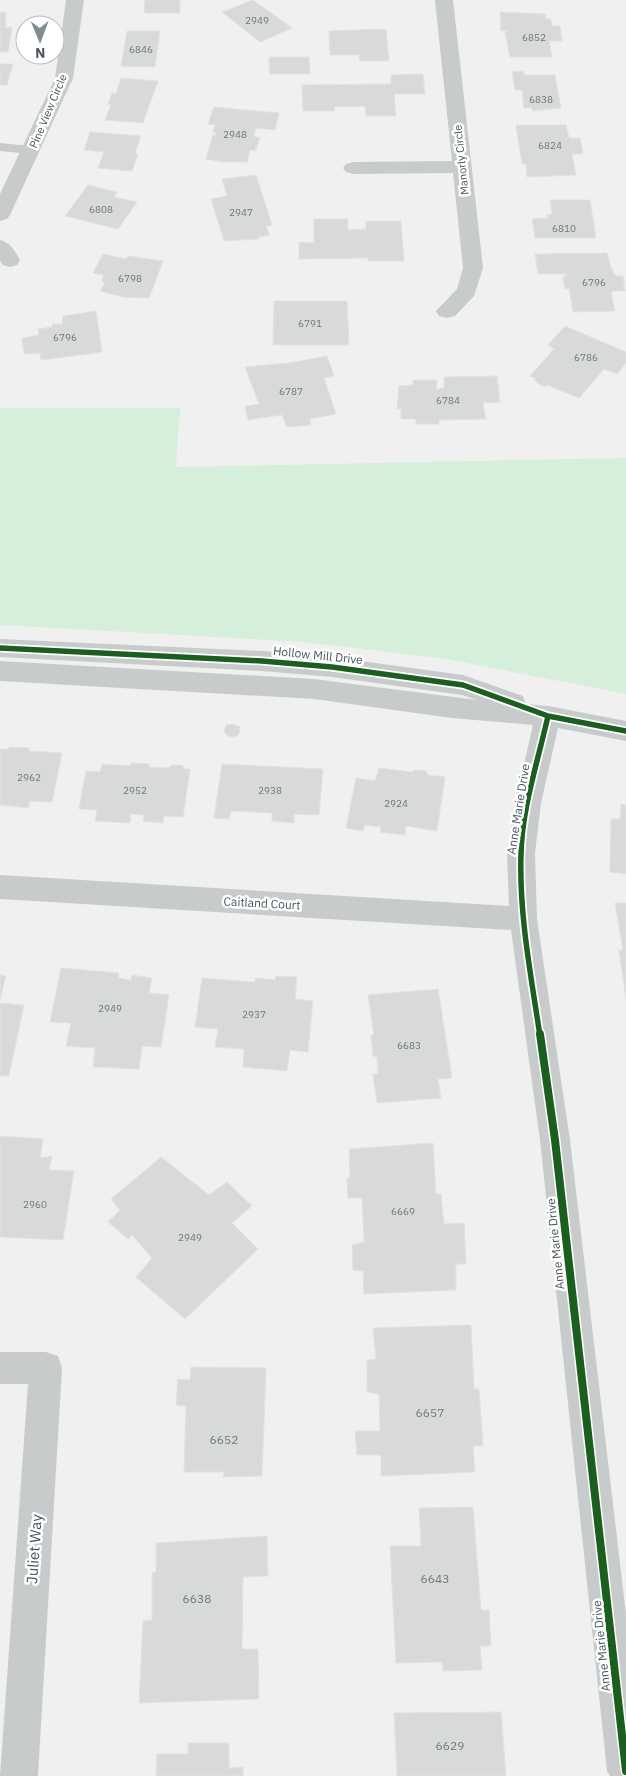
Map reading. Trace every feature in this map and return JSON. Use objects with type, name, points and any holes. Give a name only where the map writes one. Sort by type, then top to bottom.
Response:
[{"type":"street","name":"Pine View Circle","points":[[0,215],[64,78],[75,0]]},
{"type":"street","name":"Manorly Circle","points":[[444,0],[473,268],[467,291],[447,311]]},
{"type":"street","points":[[353,168],[462,167]]},
{"type":"street","name":"Hollow Mill Drive","points":[[0,648],[262,661],[332,667],[463,685],[548,716]]},
{"type":"street","name":"Hollow Mill Drive","points":[[0,671],[314,689],[452,708],[548,716],[626,731]]},
{"type":"street","name":"Anne Marie Drive","points":[[548,716],[528,803],[521,852],[523,918],[555,1140],[626,1772]]},
{"type":"street","name":"Caitland Court","points":[[0,887],[523,918]]},
{"type":"street","name":"Juliet Way","points":[[0,1368],[46,1368],[19,1776]]},
{"type":"lane","points":[[0,147],[31,150]]},
{"type":"green space","points":[[0,408],[180,408],[176,467],[626,458],[626,694],[447,659],[303,642],[0,625]]},
{"type":"building","points":[[145,0],[180,0],[180,13],[144,13]]},
{"type":"building","points":[[253,0],[292,28],[260,42],[222,12]]},
{"type":"building","points":[[0,12],[6,12],[5,28],[12,27],[8,52],[0,52]]},
{"type":"building","points":[[500,12],[545,14],[546,19],[551,19],[552,26],[560,26],[562,41],[549,41],[552,57],[510,57],[505,32],[508,31],[501,31]]},
{"type":"building","points":[[386,29],[389,61],[360,61],[359,55],[330,55],[329,31]]},
{"type":"building","points":[[127,31],[160,31],[155,67],[121,66]]},
{"type":"building","points":[[269,57],[309,57],[310,74],[270,74]]},
{"type":"building","points":[[0,64],[13,64],[7,85],[0,85]]},
{"type":"building","points":[[523,71],[524,75],[555,75],[561,108],[533,111],[532,108],[524,108],[522,90],[515,90],[512,72]]},
{"type":"building","points":[[423,74],[425,94],[394,94],[396,116],[366,116],[365,106],[334,107],[334,111],[303,111],[302,85],[391,84],[391,75]]},
{"type":"building","points":[[121,78],[158,81],[143,123],[105,120],[111,105],[108,104],[112,93],[116,94]]},
{"type":"building","points":[[214,107],[279,113],[275,130],[256,128],[254,135],[260,138],[255,151],[250,150],[247,162],[224,162],[206,159],[213,135],[216,136],[216,133],[213,133],[215,125],[208,124]]},
{"type":"building","points":[[516,125],[566,125],[569,138],[580,138],[583,154],[572,154],[576,175],[527,177],[526,164],[522,164]]},
{"type":"building","points":[[90,132],[141,136],[135,153],[138,154],[132,171],[98,168],[104,152],[84,150]]},
{"type":"building","points":[[256,175],[272,225],[266,226],[269,235],[259,237],[259,239],[224,241],[211,199],[227,196],[222,179]]},
{"type":"building","points":[[88,185],[117,192],[114,197],[137,202],[118,229],[65,216]]},
{"type":"building","points":[[550,200],[590,200],[596,238],[535,238],[532,219],[548,218],[547,215],[552,214]]},
{"type":"building","points":[[314,219],[348,219],[348,230],[366,229],[366,221],[401,221],[404,261],[368,261],[368,258],[299,259],[299,242],[314,243]]},
{"type":"building","points":[[607,253],[611,268],[616,276],[623,276],[625,291],[614,291],[611,293],[615,311],[573,312],[569,288],[565,289],[563,276],[567,276],[566,274],[538,274],[535,254]]},
{"type":"building","points":[[103,254],[126,259],[128,256],[163,261],[149,298],[123,297],[100,291],[105,282],[101,281],[104,275],[93,273]]},
{"type":"building","points":[[274,301],[347,301],[349,345],[273,345]]},
{"type":"building","points":[[96,311],[102,352],[41,360],[40,353],[24,354],[22,338],[39,335],[38,329],[52,327],[52,324],[62,324],[63,316]]},
{"type":"building","points":[[565,326],[626,352],[626,363],[617,374],[604,369],[579,398],[547,385],[545,387],[537,383],[534,380],[535,378],[530,376],[554,349],[548,345]]},
{"type":"building","points":[[327,356],[334,376],[324,378],[336,414],[309,419],[311,425],[287,427],[282,415],[248,420],[245,406],[259,404],[245,367],[289,363]]},
{"type":"building","points":[[497,376],[500,402],[483,403],[486,419],[439,420],[439,424],[416,424],[416,419],[401,419],[401,409],[397,409],[399,386],[413,385],[413,380],[437,380],[436,389],[438,389],[444,388],[444,377]]},
{"type":"building","points":[[233,724],[240,727],[239,734],[235,737],[228,736],[224,731],[226,725]]},
{"type":"building","points":[[10,747],[30,748],[29,751],[62,753],[52,802],[30,801],[28,808],[0,805],[0,749],[8,749]]},
{"type":"building","points":[[131,763],[150,764],[149,767],[168,768],[172,765],[182,765],[185,769],[190,769],[183,817],[164,816],[163,823],[143,821],[144,815],[131,814],[130,823],[95,821],[97,810],[79,809],[86,771],[100,772],[102,764],[130,766]]},
{"type":"building","points":[[222,764],[323,769],[319,815],[294,814],[294,823],[272,821],[272,813],[231,811],[229,819],[214,818]]},
{"type":"building","points":[[379,768],[411,772],[415,770],[426,771],[428,775],[445,777],[437,831],[406,826],[405,835],[380,832],[381,827],[365,825],[363,831],[346,828],[356,778],[375,781]]},
{"type":"building","points":[[621,804],[626,805],[626,874],[610,872],[611,819],[620,819]]},
{"type":"building","points":[[615,903],[626,903],[626,1000],[619,950],[623,950]]},
{"type":"building","points":[[61,968],[119,973],[118,978],[131,980],[132,975],[152,978],[149,993],[169,995],[161,1047],[142,1046],[139,1069],[93,1067],[95,1048],[66,1046],[71,1023],[50,1022]]},
{"type":"building","points":[[0,975],[6,976],[0,1000]]},
{"type":"building","points":[[276,976],[297,977],[295,999],[313,1001],[308,1052],[290,1050],[287,1071],[243,1067],[244,1049],[215,1047],[218,1029],[195,1027],[202,978],[255,982],[255,978],[275,980]]},
{"type":"building","points":[[438,989],[452,1078],[438,1079],[441,1098],[377,1103],[373,1074],[378,1074],[377,1057],[373,1056],[371,1035],[374,1035],[368,995]]},
{"type":"building","points":[[0,1003],[24,1005],[9,1076],[0,1076]]},
{"type":"building","points":[[0,1136],[43,1139],[40,1158],[52,1156],[49,1170],[74,1171],[63,1240],[0,1237]]},
{"type":"building","points":[[433,1143],[436,1194],[441,1194],[444,1224],[464,1223],[466,1264],[456,1264],[456,1290],[364,1294],[363,1271],[353,1270],[352,1245],[364,1242],[362,1198],[348,1198],[347,1178],[350,1178],[349,1149]]},
{"type":"building","points":[[161,1157],[209,1195],[227,1182],[252,1206],[232,1223],[258,1249],[185,1319],[136,1277],[152,1258],[132,1235],[128,1239],[108,1222],[120,1210],[111,1199]]},
{"type":"building","points":[[471,1325],[474,1389],[479,1389],[483,1446],[473,1446],[475,1472],[381,1476],[381,1455],[357,1455],[355,1431],[380,1431],[379,1394],[367,1392],[367,1360],[376,1359],[373,1328]]},
{"type":"building","points":[[191,1367],[266,1368],[262,1476],[223,1477],[224,1472],[184,1472],[186,1406],[176,1405],[178,1379],[190,1380]]},
{"type":"building","points":[[473,1507],[481,1610],[489,1610],[491,1646],[480,1646],[482,1670],[443,1671],[442,1662],[396,1663],[390,1546],[421,1546],[419,1508]]},
{"type":"building","points":[[267,1536],[268,1576],[243,1577],[242,1649],[258,1649],[259,1699],[139,1703],[143,1621],[152,1620],[152,1573],[156,1572],[156,1543]]},
{"type":"building","points":[[501,1712],[506,1776],[397,1776],[394,1713]]},
{"type":"building","points":[[188,1743],[229,1743],[229,1768],[243,1767],[243,1776],[156,1776],[157,1754],[188,1754]]},
{"type":"cycle path","points":[[0,648],[262,661],[332,667],[463,685],[548,716],[626,731]]},
{"type":"cycle path","points":[[548,716],[528,803],[521,853],[523,919],[555,1140],[626,1771]]}]
